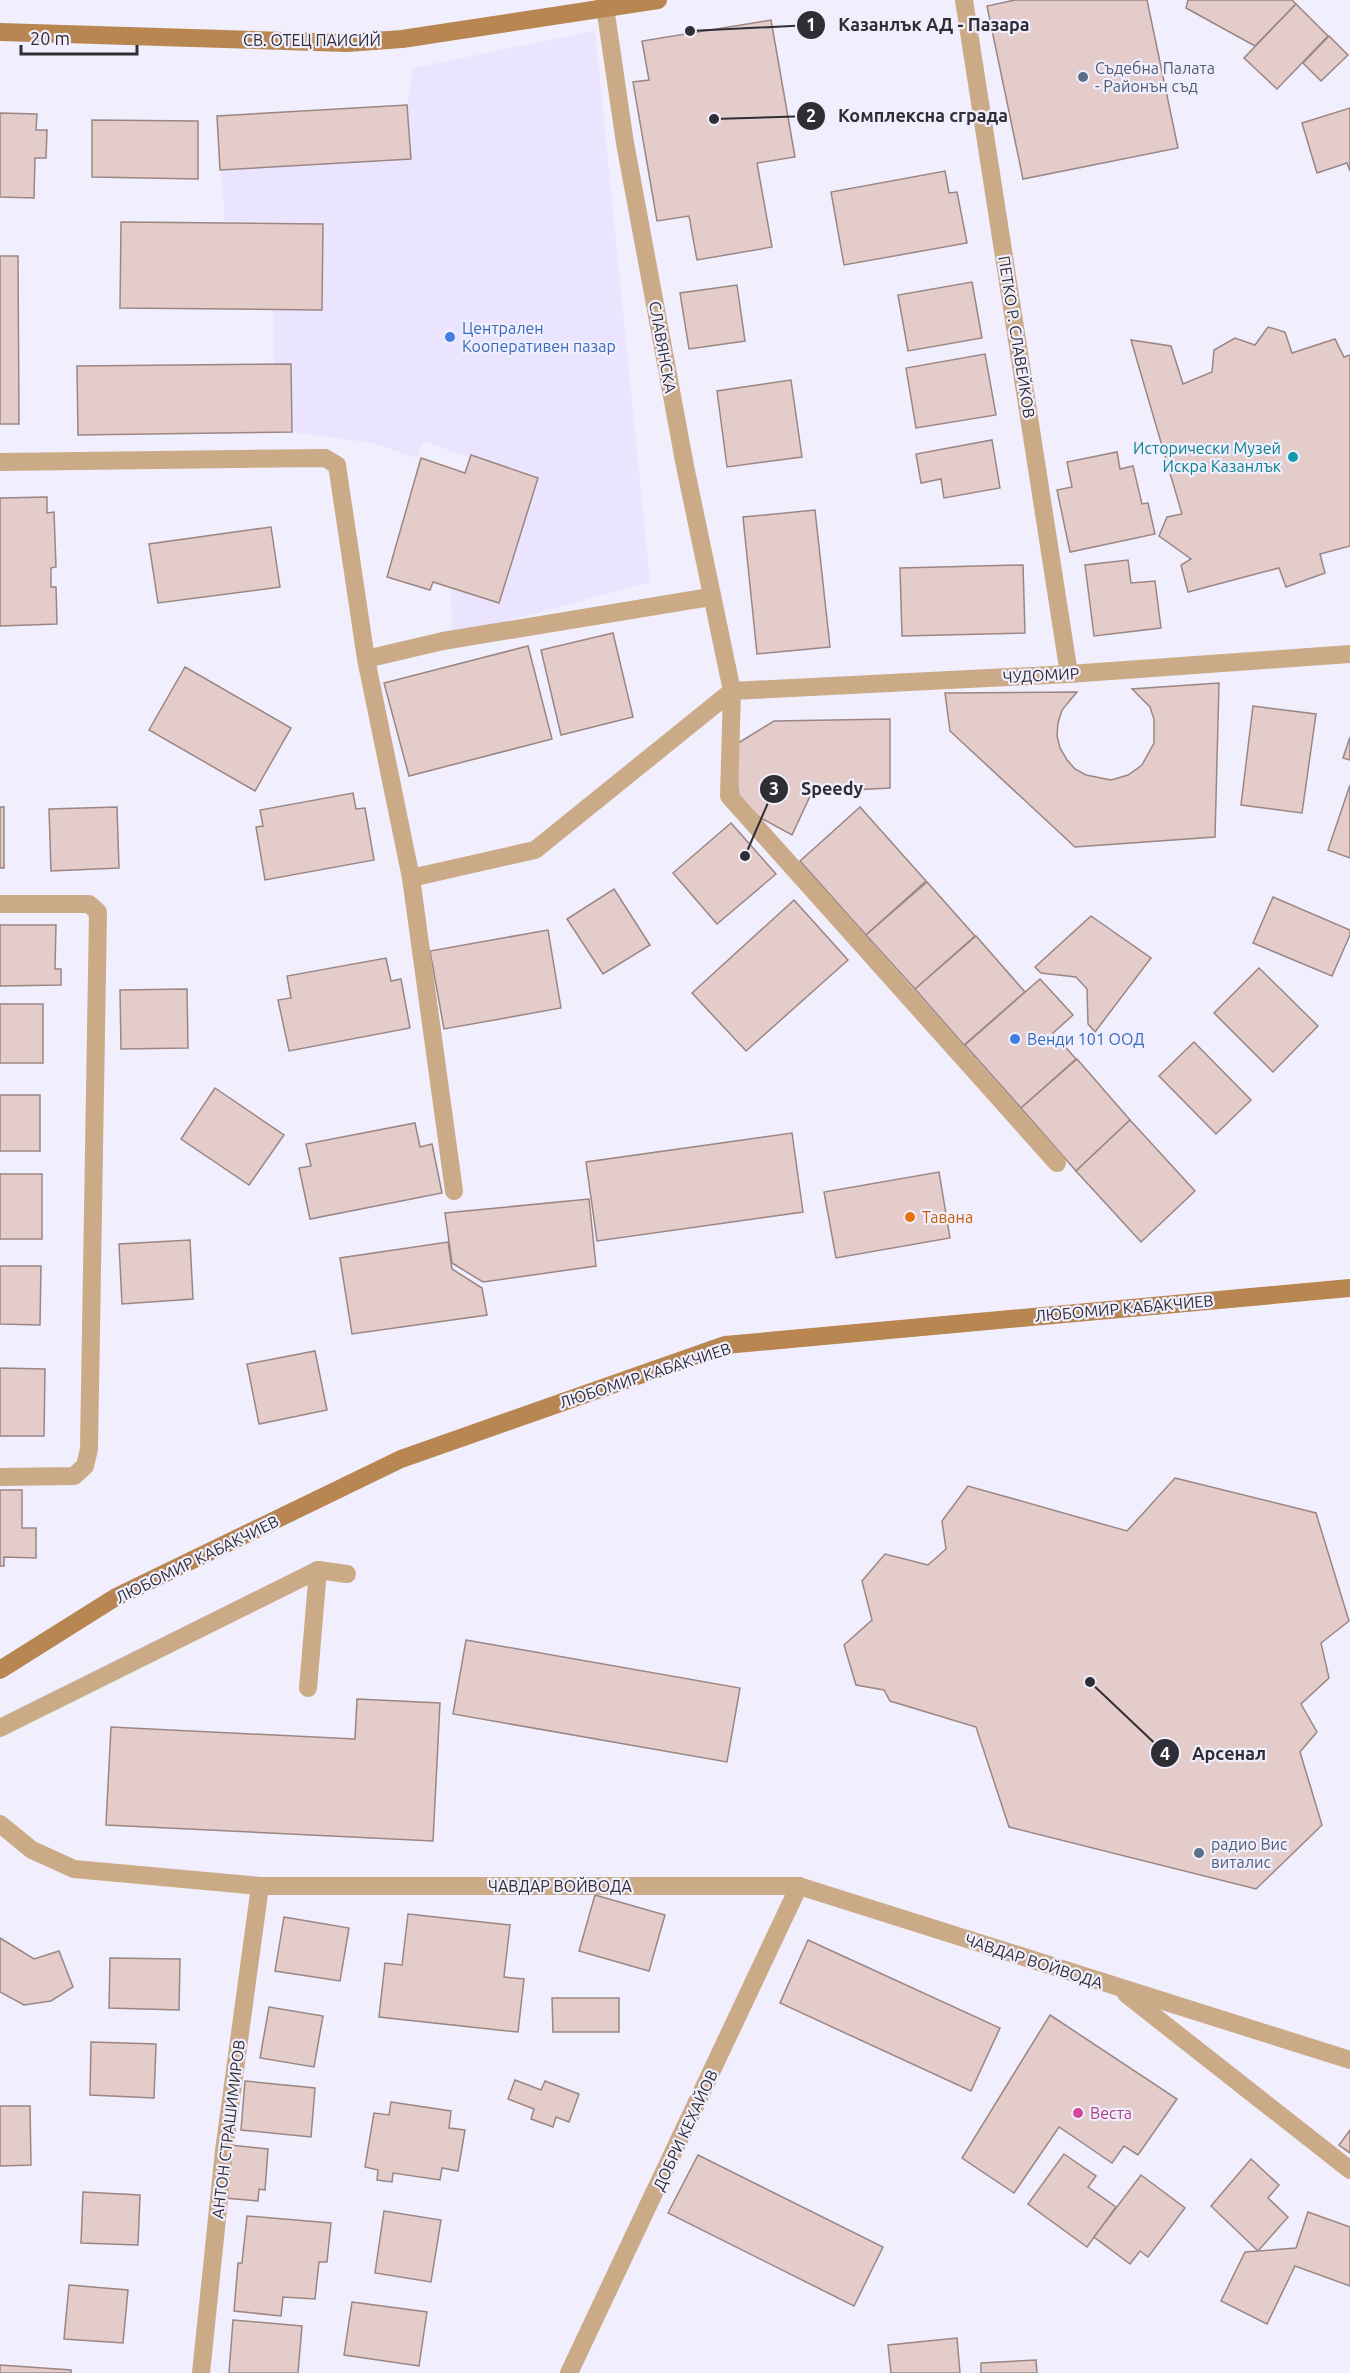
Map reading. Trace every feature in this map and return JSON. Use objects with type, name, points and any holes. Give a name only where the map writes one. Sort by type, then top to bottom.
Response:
[{"type":"street","name":"СВ. ОТЕЦ ПАИСИЙ","points":[[0,32],[347,43],[402,39],[604,5],[658,0]]},
{"type":"street","name":"ПЕТКО Р. СЛАВЕЙКОВ","points":[[964,0],[1069,674]]},
{"type":"street","name":"СЛАВЯНСКА","points":[[604,5],[625,143],[710,597],[732,692],[729,796],[1057,1163]]},
{"type":"street","points":[[0,462],[325,458],[337,465],[366,658],[411,878],[454,1191]]},
{"type":"street","points":[[366,658],[443,641],[710,597]]},
{"type":"street","name":"ЧУДОМИР","points":[[732,692],[1069,674],[1350,654]]},
{"type":"street","points":[[411,878],[535,850],[732,692]]},
{"type":"street","points":[[0,904],[89,904],[98,912],[98,919],[89,1449],[85,1466],[74,1476],[0,1477]]},
{"type":"street","name":"ЛЮБОМИР КАБАКЧИЕВ","points":[[0,1670],[116,1597],[401,1459],[725,1345],[1350,1288]]},
{"type":"street","points":[[0,1728],[318,1570],[347,1574]]},
{"type":"street","points":[[308,1688],[318,1570]]},
{"type":"street","name":"ЧАВДАР ВОЙВОДА","points":[[0,1824],[32,1850],[74,1869],[260,1886],[799,1886],[1350,2060]]},
{"type":"street","name":"АНТОН СТРАШИМИРОВ","points":[[201,2373],[224,2151],[260,1886]]},
{"type":"street","name":"ДОБРИ КЕХАЙОВ","points":[[569,2373],[799,1886]]},
{"type":"street","name":"ЧАВДАР ВОЙВОДА","points":[[1118,1987],[1350,2170]]},
{"type":"shaded area","name":"Централен Кооперативен пазар","points":[[595,31],[650,582],[452,636],[451,589],[490,464],[423,441],[417,458],[373,443],[293,432],[290,365],[274,365],[273,308],[323,309],[323,223],[225,221],[221,169],[411,160],[407,104],[413,68]]},
{"type":"building","name":"Съдебна Палата - Районън съд","points":[[1015,0],[1147,0],[1178,148],[1023,179],[987,6]]},
{"type":"building","points":[[1188,0],[1292,0],[1296,4],[1255,46],[1186,8]]},
{"type":"building","points":[[1296,4],[1328,36],[1277,89],[1244,58]]},
{"type":"building","points":[[771,20],[795,157],[757,163],[772,247],[697,260],[689,216],[657,221],[633,82],[649,80],[642,41]]},
{"type":"building","points":[[1329,36],[1348,55],[1321,81],[1303,63]]},
{"type":"building","points":[[407,105],[411,159],[220,170],[217,116]]},
{"type":"building","points":[[1350,108],[1350,171],[1347,163],[1317,173],[1302,123]]},
{"type":"building","points":[[0,113],[37,114],[36,130],[47,130],[46,158],[35,158],[34,198],[0,197]]},
{"type":"building","points":[[92,120],[198,121],[198,179],[92,177]]},
{"type":"building","points":[[945,171],[949,193],[957,192],[967,243],[844,265],[831,192]]},
{"type":"building","points":[[121,222],[323,224],[322,310],[120,308]]},
{"type":"building","points":[[0,256],[18,256],[19,424],[0,424]]},
{"type":"building","points":[[972,282],[982,338],[908,351],[898,295]]},
{"type":"building","points":[[737,285],[745,341],[689,349],[680,293]]},
{"type":"building","points":[[1268,327],[1285,332],[1292,353],[1335,339],[1344,357],[1350,355],[1350,546],[1320,554],[1325,573],[1286,587],[1279,568],[1188,592],[1181,565],[1191,559],[1159,536],[1167,517],[1182,514],[1131,340],[1171,346],[1183,384],[1212,372],[1214,350],[1235,338],[1255,345]]},
{"type":"building","points":[[985,354],[996,415],[916,428],[906,368]]},
{"type":"building","points":[[291,364],[292,432],[78,435],[77,366]]},
{"type":"building","points":[[791,380],[802,457],[727,467],[717,391]]},
{"type":"building","points":[[992,440],[1000,488],[944,498],[941,479],[921,483],[916,454]]},
{"type":"building","points":[[1117,452],[1120,469],[1133,466],[1142,504],[1148,503],[1155,534],[1070,552],[1057,490],[1072,487],[1067,462]]},
{"type":"building","points":[[471,455],[538,478],[499,603],[433,582],[430,590],[387,577],[421,458],[465,473]]},
{"type":"building","points":[[47,497],[47,513],[54,512],[56,567],[51,568],[51,587],[56,587],[57,624],[0,626],[0,498]]},
{"type":"building","points":[[815,510],[830,647],[757,654],[743,517]]},
{"type":"building","points":[[271,527],[280,587],[158,603],[149,544]]},
{"type":"building","points":[[1128,560],[1131,583],[1155,581],[1161,628],[1094,636],[1085,565]]},
{"type":"building","points":[[1023,565],[1025,633],[902,636],[900,568]]},
{"type":"building","points":[[613,633],[633,717],[561,735],[541,650]]},
{"type":"building","points":[[528,646],[552,739],[409,776],[384,683]]},
{"type":"building","points":[[185,667],[291,728],[255,791],[149,730]]},
{"type":"building","points":[[1219,683],[1215,837],[1075,847],[950,731],[945,693],[1077,692],[1062,710],[1058,723],[1057,736],[1060,748],[1075,769],[1086,775],[1111,780],[1128,775],[1142,765],[1154,743],[1154,719],[1150,707],[1132,689]]},
{"type":"building","points":[[1253,706],[1316,714],[1302,813],[1241,805]]},
{"type":"building","points":[[890,719],[890,788],[812,792],[792,835],[739,806],[735,745],[774,721]]},
{"type":"building","points":[[1350,737],[1350,760],[1343,758]]},
{"type":"building","points":[[1350,785],[1350,858],[1328,850]]},
{"type":"building","points":[[353,793],[356,809],[365,808],[374,860],[265,880],[256,827],[263,826],[260,810]]},
{"type":"building","points":[[0,807],[4,807],[4,868],[0,868]]},
{"type":"building","points":[[117,807],[119,868],[51,871],[49,809]]},
{"type":"building","points":[[860,807],[926,881],[866,935],[800,861]]},
{"type":"building","points":[[731,823],[776,874],[717,924],[673,873]]},
{"type":"building","points":[[927,882],[975,936],[915,989],[866,935]]},
{"type":"building","points":[[614,889],[650,945],[603,974],[567,919]]},
{"type":"building","points":[[1273,897],[1350,930],[1350,935],[1332,976],[1253,943]]},
{"type":"building","points":[[794,900],[848,960],[746,1051],[692,993]]},
{"type":"building","points":[[1091,916],[1151,958],[1095,1032],[1088,1024],[1087,989],[1076,977],[1041,973],[1035,967]]},
{"type":"building","points":[[0,925],[56,925],[55,969],[61,969],[61,985],[0,986]]},
{"type":"building","points":[[548,930],[561,1008],[444,1029],[430,951]]},
{"type":"building","points":[[976,936],[1025,992],[964,1045],[915,989]]},
{"type":"building","points":[[386,958],[391,981],[401,979],[410,1028],[289,1051],[278,1000],[291,998],[287,976]]},
{"type":"building","points":[[1259,968],[1318,1026],[1273,1072],[1214,1013]]},
{"type":"building","name":"Венди 101 ООД","points":[[1040,979],[1073,1015],[1053,1033],[1076,1059],[1021,1108],[965,1045]]},
{"type":"building","points":[[187,989],[188,1048],[121,1049],[120,990]]},
{"type":"building","points":[[0,1004],[43,1004],[43,1063],[0,1063]]},
{"type":"building","points":[[1194,1042],[1251,1100],[1216,1134],[1159,1076]]},
{"type":"building","points":[[1077,1059],[1130,1120],[1076,1171],[1021,1108]]},
{"type":"building","points":[[215,1088],[284,1135],[249,1185],[181,1139]]},
{"type":"building","points":[[0,1095],[40,1095],[40,1151],[0,1151]]},
{"type":"building","points":[[1130,1120],[1195,1191],[1141,1242],[1076,1171]]},
{"type":"building","points":[[415,1123],[420,1147],[432,1144],[442,1193],[310,1219],[299,1168],[311,1166],[306,1144]]},
{"type":"building","points":[[792,1133],[803,1212],[597,1241],[586,1162]]},
{"type":"building","points":[[939,1172],[950,1238],[836,1258],[824,1192]]},
{"type":"building","points":[[0,1174],[42,1174],[42,1239],[0,1239]]},
{"type":"building","points":[[589,1199],[596,1266],[483,1282],[452,1263],[445,1213]]},
{"type":"building","points":[[190,1240],[193,1299],[122,1304],[119,1244]]},
{"type":"building","points":[[448,1242],[452,1269],[482,1288],[487,1315],[352,1334],[340,1258]]},
{"type":"building","points":[[0,1266],[41,1266],[40,1325],[0,1324]]},
{"type":"building","points":[[315,1351],[327,1410],[259,1424],[247,1364]]},
{"type":"building","points":[[0,1368],[45,1369],[44,1436],[0,1436]]},
{"type":"building","points":[[1175,1478],[1316,1513],[1349,1621],[1321,1643],[1329,1678],[1301,1704],[1317,1732],[1300,1752],[1322,1825],[1256,1889],[1009,1827],[976,1727],[890,1701],[884,1690],[856,1685],[844,1645],[872,1620],[862,1581],[885,1554],[928,1565],[946,1549],[942,1521],[968,1486],[1127,1531]]},
{"type":"building","points":[[0,1490],[22,1490],[22,1528],[36,1528],[36,1558],[4,1557],[4,1566],[0,1566]]},
{"type":"building","points":[[466,1640],[740,1688],[727,1762],[453,1714]]},
{"type":"building","points":[[357,1699],[440,1703],[433,1841],[106,1825],[111,1727],[355,1739]]},
{"type":"building","points":[[595,1895],[665,1915],[649,1971],[579,1951]]},
{"type":"building","points":[[408,1914],[510,1925],[504,1977],[524,1979],[518,2032],[379,2017],[385,1963],[402,1965]]},
{"type":"building","points":[[284,1917],[349,1928],[340,1981],[275,1971]]},
{"type":"building","points":[[0,1938],[34,1959],[59,1951],[73,1987],[51,2001],[24,2005],[0,1992]]},
{"type":"building","points":[[808,1940],[1000,2028],[971,2091],[780,2003]]},
{"type":"building","points":[[110,1958],[180,1959],[179,2010],[109,2008]]},
{"type":"building","points":[[552,1998],[619,1998],[619,2032],[553,2032]]},
{"type":"building","points":[[269,2007],[323,2016],[314,2067],[260,2058]]},
{"type":"building","name":"Веста","points":[[1050,2015],[1177,2099],[1138,2155],[1124,2146],[1112,2163],[1059,2127],[1014,2193],[962,2158]]},
{"type":"building","points":[[91,2042],[156,2044],[154,2098],[90,2095]]},
{"type":"building","points":[[515,2080],[541,2090],[545,2081],[579,2094],[569,2122],[556,2117],[553,2127],[531,2119],[534,2109],[508,2099]]},
{"type":"building","points":[[245,2081],[315,2088],[311,2137],[241,2130]]},
{"type":"building","points":[[391,2102],[451,2111],[449,2128],[465,2130],[458,2171],[442,2168],[440,2180],[393,2173],[392,2182],[377,2180],[378,2170],[365,2167],[374,2113],[389,2115]]},
{"type":"building","points":[[0,2106],[30,2106],[31,2165],[0,2166]]},
{"type":"building","points":[[1350,2130],[1350,2153],[1339,2145]]},
{"type":"building","points":[[230,2145],[268,2149],[265,2190],[259,2189],[258,2201],[224,2198]]},
{"type":"building","points":[[1064,2154],[1096,2176],[1088,2187],[1116,2207],[1087,2247],[1028,2204]]},
{"type":"building","points":[[698,2155],[883,2247],[854,2306],[668,2213]]},
{"type":"building","points":[[1251,2159],[1279,2185],[1268,2198],[1288,2217],[1258,2251],[1211,2206]]},
{"type":"building","points":[[1141,2175],[1185,2208],[1148,2257],[1140,2251],[1130,2264],[1094,2237]]},
{"type":"building","points":[[83,2192],[140,2195],[138,2245],[81,2243]]},
{"type":"building","points":[[384,2211],[441,2220],[431,2282],[375,2273]]},
{"type":"building","points":[[1308,2212],[1350,2227],[1350,2286],[1295,2266],[1267,2324],[1221,2301],[1245,2252],[1296,2248]]},
{"type":"building","points":[[247,2216],[331,2223],[327,2262],[319,2262],[315,2299],[283,2297],[281,2316],[234,2311],[238,2263],[242,2263]]},
{"type":"building","points":[[69,2285],[128,2290],[123,2343],[64,2339]]},
{"type":"building","points":[[352,2302],[427,2312],[419,2366],[344,2355]]},
{"type":"building","points":[[233,2320],[302,2326],[298,2373],[229,2373]]},
{"type":"building","points":[[957,2338],[960,2373],[891,2373],[888,2345]]},
{"type":"building","points":[[1036,2360],[1037,2373],[981,2373],[981,2363]]},
{"type":"building","points":[[0,2365],[71,2370],[71,2373],[0,2373]]},
{"type":"place","name":"Казанлък АД - Пазара","points":[[690,31]]},
{"type":"place","name":"Съдебна Палата - Районън съд","points":[[1083,77]]},
{"type":"place","name":"Комплексна сграда","points":[[714,119]]},
{"type":"place","name":"Централен Кооперативен пазар","points":[[450,337]]},
{"type":"place","name":"Исторически Музей Искра Казанлък","points":[[1293,457]]},
{"type":"place","name":"Speedy","points":[[745,856]]},
{"type":"place","name":"Венди 101 ООД","points":[[1015,1039]]},
{"type":"place","name":"Тавана","points":[[910,1217]]},
{"type":"place","name":"Арсенал","points":[[1090,1682]]},
{"type":"place","name":"радио Вис виталис","points":[[1199,1853]]},
{"type":"place","name":"Веста","points":[[1078,2113]]}]
